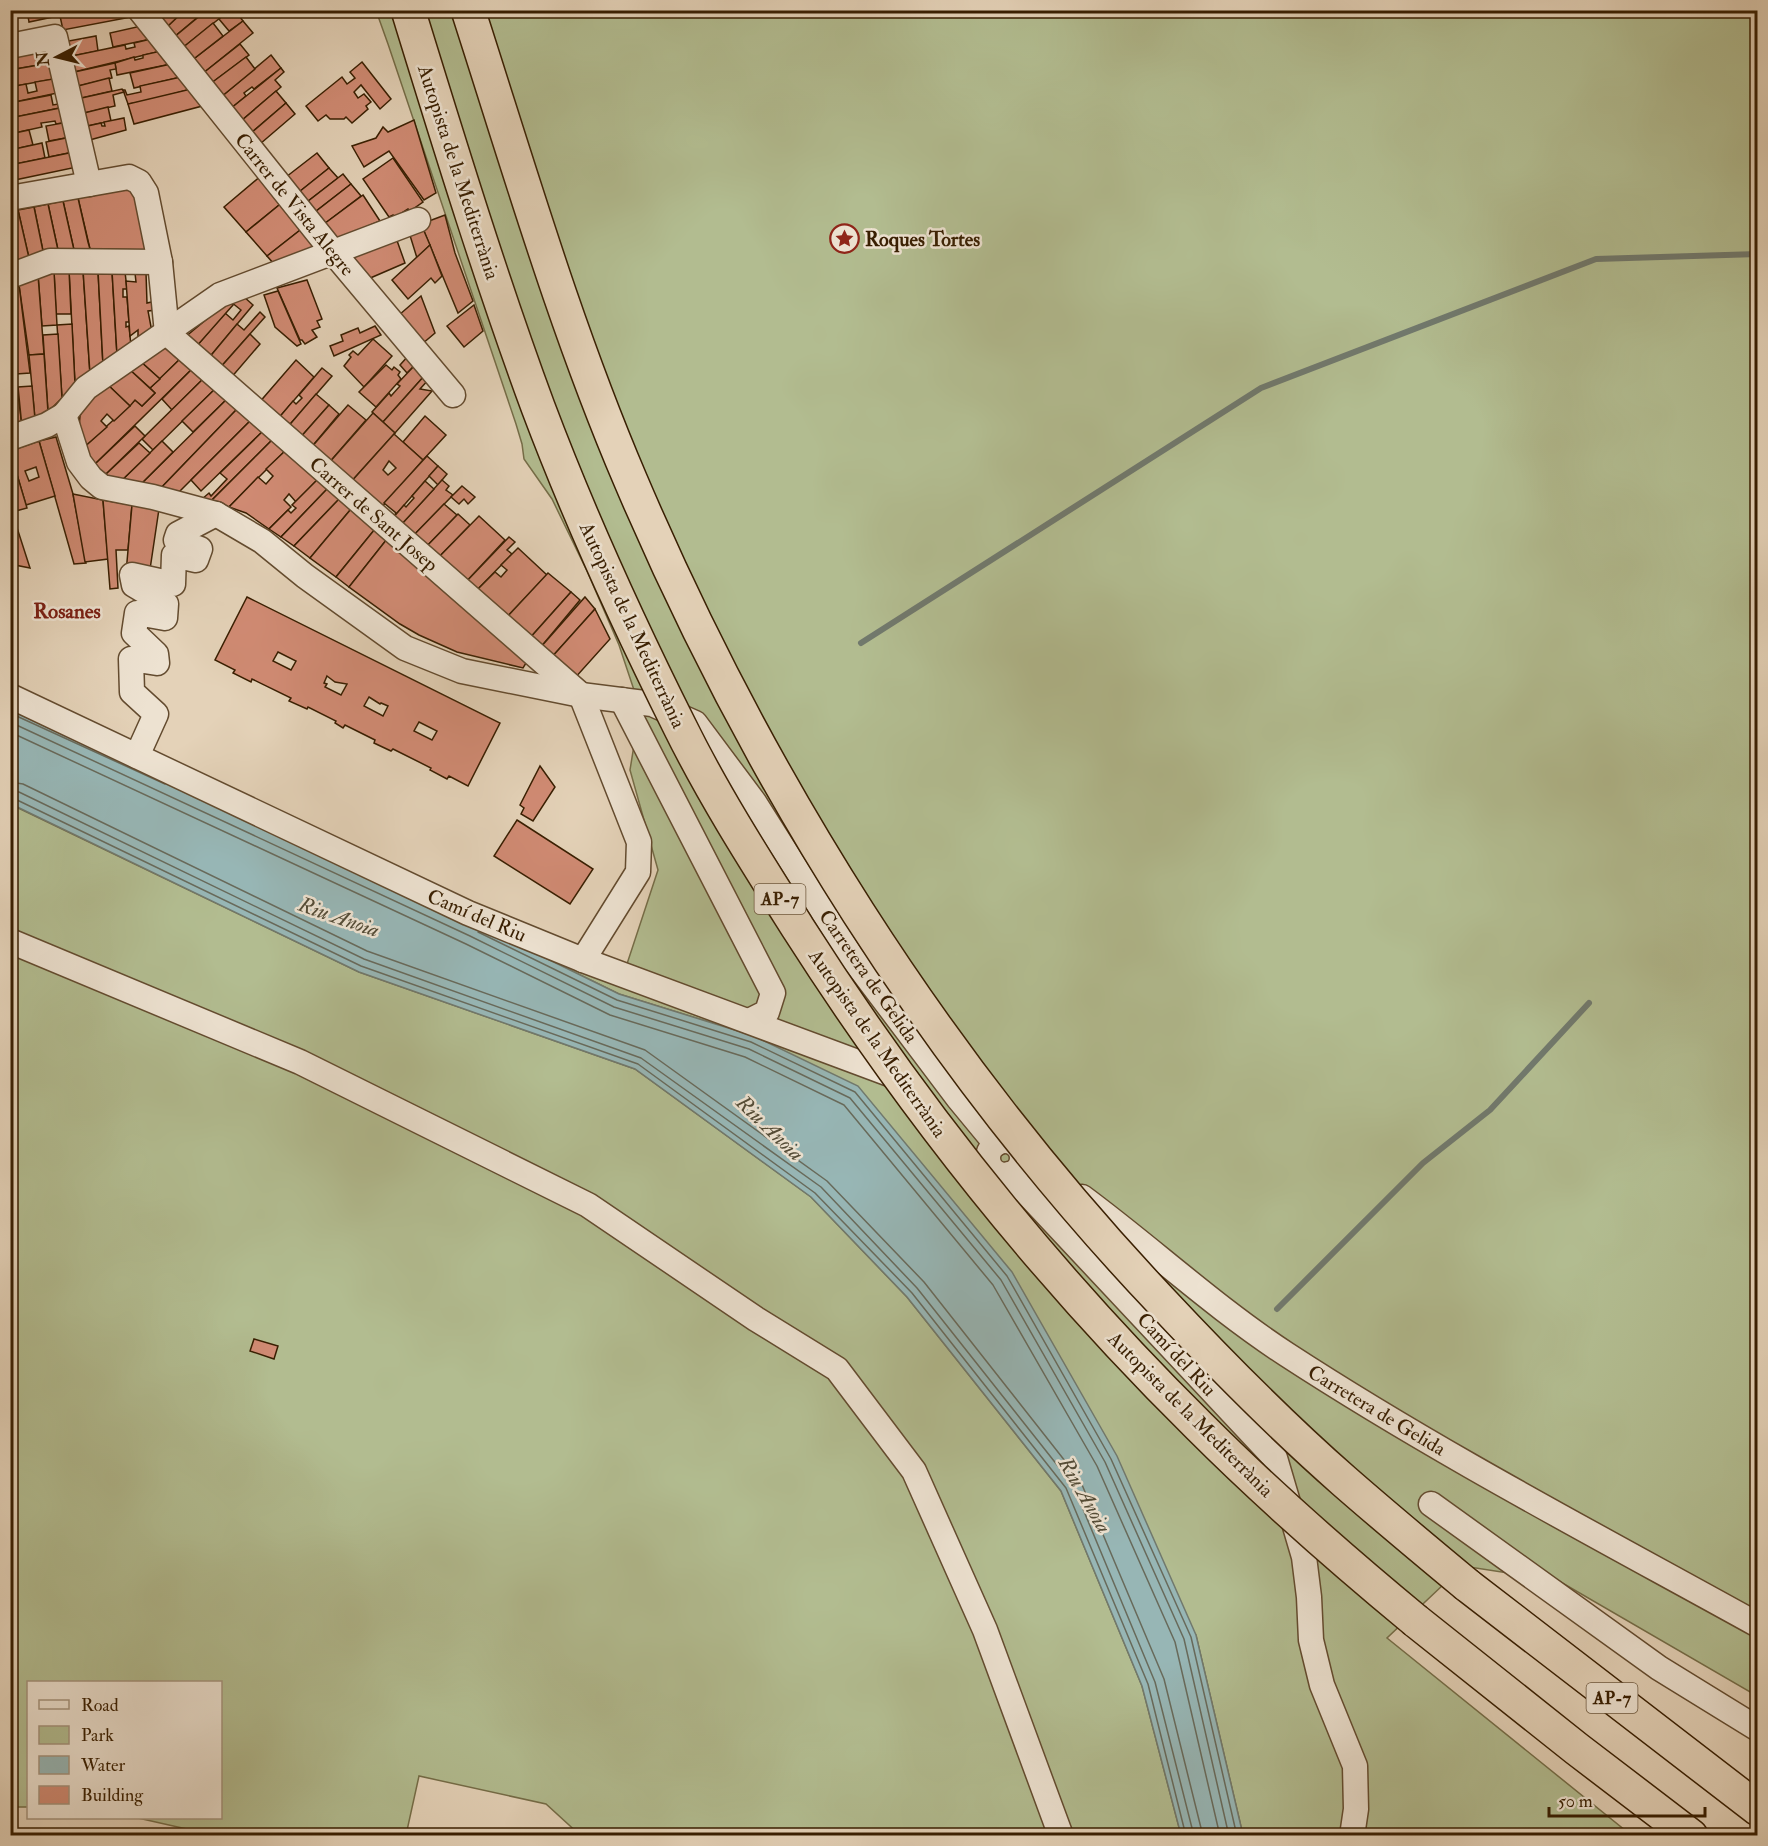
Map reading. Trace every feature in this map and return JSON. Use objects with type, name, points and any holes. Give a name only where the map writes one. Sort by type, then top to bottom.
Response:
[{"type":"highway","name":"Autopista de la Mediterrània","points":[[408,10],[504,311],[540,411],[623,607],[682,731],[772,887],[830,977],[921,1108],[1018,1230],[1089,1311],[1162,1389],[1238,1464],[1322,1541],[1416,1621],[1691,1836]]},
{"type":"highway","name":"AP-7","points":[[468,10],[531,212],[593,388],[628,477],[731,696],[806,828],[919,1003],[1020,1138],[1128,1265],[1194,1336],[1296,1437],[1467,1585],[1758,1809]]},
{"type":"street","name":"Carrer de Vista Alegre","points":[[140,10],[333,252],[453,395]]},
{"type":"street","points":[[10,46],[55,37],[89,184]]},
{"type":"street","points":[[10,198],[129,177],[139,182],[146,193],[160,262],[167,333]]},
{"type":"street","points":[[10,438],[46,425],[64,415],[86,388],[220,295],[418,220]]},
{"type":"street","points":[[10,276],[50,261],[160,262]]},
{"type":"street","name":"Carrer de Sant Josep","points":[[167,333],[581,696]]},
{"type":"street","name":"Carretera de Gelida","points":[[64,415],[79,462],[91,478],[102,487],[153,497],[216,514],[262,540],[305,576],[405,648],[462,671],[581,696],[652,704],[694,723],[754,802],[852,956],[958,1098],[996,1144],[1001,1141],[1012,1142],[1020,1150],[1016,1165],[1084,1198],[1200,1290],[1285,1353],[1409,1431],[1758,1625]]},
{"type":"street","points":[[137,756],[156,714],[132,692],[131,659],[158,663],[156,654],[135,633],[137,613],[165,618],[166,604],[134,585],[132,575],[173,584],[174,555],[196,560],[200,549],[177,540],[178,534],[216,514]]},
{"type":"street","name":"Camí del Riu","points":[[10,696],[468,914],[583,960],[860,1064],[958,1098]]},
{"type":"street","points":[[581,696],[639,842],[638,872],[583,960]]},
{"type":"street","points":[[622,700],[773,993],[767,1012],[749,1021]]},
{"type":"street","points":[[10,940],[300,1062],[588,1205],[756,1319],[837,1369],[914,1471],[985,1630],[1061,1836]]},
{"type":"street","name":"Camí del Riu","points":[[1016,1165],[1275,1458],[1304,1557],[1311,1640],[1322,1685],[1355,1766],[1356,1809],[1352,1836]]},
{"type":"street","points":[[1431,1504],[1659,1668],[1758,1729]]},
{"type":"green space","points":[[369,11],[1757,11],[1757,1696],[1559,1581],[1463,1566],[1387,1638],[1631,1835],[1243,1835],[1196,1635],[754,1036],[619,994],[476,924],[622,979],[658,870],[630,770],[640,708],[619,645],[587,571],[552,499],[524,459],[516,424],[388,44],[378,16]]},
{"type":"green space","points":[[10,804],[359,972],[635,1069],[811,1197],[907,1297],[1061,1491],[1142,1686],[1181,1835],[580,1835],[546,1804],[419,1776],[406,1835],[213,1835],[142,1819],[222,1819],[222,1681],[27,1681],[27,1807],[11,1807]]},
{"type":"water","name":"Riu Anoia","points":[[10,707],[476,924],[619,994],[754,1036],[858,1086],[1012,1272],[1117,1456],[1196,1635],[1243,1835],[1181,1835],[1142,1686],[1061,1491],[907,1297],[811,1197],[635,1069],[359,972],[11,804]]},
{"type":"building","points":[[27,10],[86,10],[29,22]]},
{"type":"building","points":[[86,10],[126,10],[131,17],[63,30],[60,16]]},
{"type":"building","points":[[150,10],[185,10],[165,29]]},
{"type":"building","points":[[185,10],[195,10],[199,16],[173,38],[165,29]]},
{"type":"building","points":[[207,10],[230,10],[181,49],[173,38]]},
{"type":"building","points":[[230,10],[235,10],[243,21],[229,31],[219,19]]},
{"type":"building","points":[[243,21],[253,33],[202,74],[191,61]]},
{"type":"building","points":[[213,23],[223,36],[191,61],[181,49]]},
{"type":"building","points":[[141,26],[151,39],[113,47],[110,33]]},
{"type":"building","points":[[96,36],[98,51],[67,57],[63,42]]},
{"type":"building","points":[[151,39],[161,51],[70,73],[67,57],[125,45],[126,49],[135,47],[134,43]]},
{"type":"building","points":[[240,44],[249,55],[210,84],[202,74]]},
{"type":"building","points":[[43,46],[56,62],[10,70],[10,53]]},
{"type":"building","points":[[161,51],[171,64],[117,75],[115,63],[134,57],[135,60],[143,58],[143,55]]},
{"type":"building","points":[[271,55],[281,68],[254,89],[252,87],[244,93],[246,96],[230,109],[221,97]]},
{"type":"building","points":[[246,57],[255,69],[221,97],[210,84]]},
{"type":"building","points":[[56,62],[59,78],[10,87],[10,70]]},
{"type":"building","points":[[362,62],[391,99],[380,109],[361,85],[354,92],[358,98],[364,94],[371,102],[366,106],[368,109],[352,123],[346,117],[330,119],[326,115],[318,121],[306,106],[342,77],[347,84],[355,78],[350,72]]},
{"type":"building","points":[[115,63],[116,69],[110,70],[112,78],[74,87],[70,73]]},
{"type":"building","points":[[171,64],[181,77],[134,88],[130,73]]},
{"type":"building","points":[[281,68],[284,72],[275,80],[281,87],[241,121],[230,109]]},
{"type":"building","points":[[181,77],[191,89],[128,104],[123,90],[127,95],[141,92],[140,86]]},
{"type":"building","points":[[59,78],[62,92],[10,103],[10,87],[26,84],[28,93],[37,91],[35,82]]},
{"type":"building","points":[[109,78],[112,91],[77,99],[74,87]]},
{"type":"building","points":[[122,89],[124,92],[113,95],[115,106],[80,114],[77,99]]},
{"type":"building","points":[[191,89],[206,105],[134,124],[128,104]]},
{"type":"building","points":[[276,91],[286,103],[251,133],[241,121]]},
{"type":"building","points":[[51,95],[53,105],[64,103],[65,107],[10,118],[10,103]]},
{"type":"building","points":[[286,103],[295,114],[260,144],[251,133]]},
{"type":"building","points":[[65,107],[68,122],[41,123],[42,127],[10,134],[10,118]]},
{"type":"building","points":[[108,107],[111,121],[83,127],[80,114]]},
{"type":"building","points":[[124,118],[126,130],[86,141],[83,127],[101,123],[105,126],[104,122]]},
{"type":"building","points":[[414,120],[436,193],[424,200],[389,151],[364,167],[352,146],[376,138],[383,127],[388,132]]},
{"type":"building","points":[[68,122],[71,137],[49,141],[46,126]]},
{"type":"building","points":[[29,130],[33,145],[10,150],[10,134]]},
{"type":"building","points":[[71,137],[74,152],[49,157],[46,142]]},
{"type":"building","points":[[42,143],[45,158],[10,165],[10,150]]},
{"type":"building","points":[[74,152],[77,167],[10,181],[10,165]]},
{"type":"building","points":[[317,153],[329,168],[299,192],[286,177]]},
{"type":"building","points":[[393,158],[423,202],[394,218],[393,215],[389,217],[363,179]]},
{"type":"building","points":[[329,168],[338,178],[307,202],[299,192]]},
{"type":"building","points":[[343,174],[351,184],[315,212],[307,202]]},
{"type":"building","points":[[262,175],[284,201],[246,232],[224,207]]},
{"type":"building","points":[[351,184],[361,196],[324,224],[315,212]]},
{"type":"building","points":[[128,187],[139,194],[153,250],[90,249],[78,198]]},
{"type":"building","points":[[363,195],[380,221],[337,239],[324,224]]},
{"type":"building","points":[[78,198],[90,249],[74,250],[63,201]]},
{"type":"building","points":[[63,201],[74,250],[58,250],[48,204]]},
{"type":"building","points":[[284,201],[304,227],[267,256],[246,232]]},
{"type":"building","points":[[48,204],[58,250],[43,251],[34,207]]},
{"type":"building","points":[[34,207],[43,251],[29,258],[18,210]]},
{"type":"building","points":[[18,210],[29,258],[15,265],[10,245],[10,211]]},
{"type":"building","points":[[445,215],[455,253],[473,301],[458,313],[421,224]]},
{"type":"building","points":[[421,224],[430,245],[417,258],[408,229]]},
{"type":"building","points":[[304,227],[319,245],[274,264],[267,256]]},
{"type":"building","points":[[395,235],[405,263],[368,279],[352,258]]},
{"type":"building","points":[[430,245],[442,276],[435,283],[431,278],[408,299],[392,280]]},
{"type":"building","points":[[69,270],[83,270],[90,374],[75,384]]},
{"type":"building","points":[[69,270],[71,314],[56,314],[54,271]]},
{"type":"building","points":[[83,270],[98,271],[103,365],[90,374]]},
{"type":"building","points":[[54,271],[57,325],[42,326],[38,275]]},
{"type":"building","points":[[98,271],[112,271],[117,355],[103,365]]},
{"type":"building","points":[[112,271],[125,272],[127,289],[123,289],[123,297],[127,297],[129,322],[126,322],[126,327],[129,326],[131,346],[117,355]]},
{"type":"building","points":[[135,273],[146,273],[147,303],[156,301],[157,310],[148,311],[152,332],[138,341],[138,330],[130,336],[126,281],[136,282]]},
{"type":"building","points":[[38,275],[44,354],[29,355],[19,285]]},
{"type":"building","points":[[307,280],[322,319],[317,321],[320,327],[312,330],[317,337],[305,344],[300,340],[277,288]]},
{"type":"building","points":[[19,285],[30,373],[16,374],[10,325],[10,290]]},
{"type":"building","points":[[278,291],[301,344],[297,346],[275,327],[264,295]]},
{"type":"building","points":[[243,296],[253,305],[208,359],[195,348],[225,313],[233,320],[241,310],[231,302]]},
{"type":"building","points":[[421,296],[435,333],[422,344],[399,315]]},
{"type":"building","points":[[230,302],[233,305],[195,348],[184,338],[219,309]]},
{"type":"building","points":[[474,305],[483,331],[464,347],[447,326]]},
{"type":"building","points":[[260,312],[265,317],[219,369],[208,359],[237,324],[244,330]]},
{"type":"building","points":[[72,324],[75,384],[62,398],[57,325]]},
{"type":"building","points":[[10,325],[22,427],[10,431]]},
{"type":"building","points":[[375,326],[381,335],[334,356],[330,346],[343,341],[341,335],[358,328],[360,333]]},
{"type":"building","points":[[58,334],[62,398],[48,412],[43,335]]},
{"type":"building","points":[[250,334],[260,344],[230,379],[219,369]]},
{"type":"building","points":[[373,339],[392,356],[364,387],[344,366],[353,351],[358,355]]},
{"type":"building","points":[[165,345],[180,359],[160,379],[140,361]]},
{"type":"building","points":[[44,354],[48,412],[35,419],[29,355]]},
{"type":"building","points":[[409,355],[416,364],[407,373],[400,365]]},
{"type":"building","points":[[180,359],[192,369],[94,465],[83,448],[135,400],[142,406],[155,393],[150,388]]},
{"type":"building","points":[[296,360],[314,377],[277,420],[258,404]]},
{"type":"building","points":[[140,361],[160,379],[150,388],[129,369]]},
{"type":"building","points":[[416,364],[425,375],[383,422],[372,412],[389,393],[391,396],[400,386],[397,384]]},
{"type":"building","points":[[386,365],[400,372],[398,375],[401,379],[376,407],[359,392]]},
{"type":"building","points":[[322,368],[332,376],[286,429],[277,420],[293,401],[296,404],[302,398],[299,395]]},
{"type":"building","points":[[129,369],[155,393],[142,406],[135,400],[130,406],[107,384]]},
{"type":"building","points":[[192,369],[203,379],[172,410],[162,399]]},
{"type":"building","points":[[425,375],[429,379],[420,389],[432,391],[395,433],[383,422]]},
{"type":"building","points":[[203,379],[215,389],[153,450],[142,439]]},
{"type":"building","points":[[107,384],[130,406],[114,421],[107,414],[101,421],[107,427],[83,448],[79,428],[84,405]]},
{"type":"building","points":[[32,386],[35,419],[22,427],[18,387]]},
{"type":"building","points":[[215,389],[227,399],[193,432],[182,421]]},
{"type":"building","points":[[316,394],[329,405],[299,439],[286,429]]},
{"type":"building","points":[[227,399],[237,409],[158,491],[138,487]]},
{"type":"building","points":[[329,405],[339,414],[310,449],[299,439]]},
{"type":"building","points":[[348,405],[366,420],[328,464],[310,449]]},
{"type":"building","points":[[237,409],[250,421],[177,494],[158,491]]},
{"type":"building","points":[[373,413],[395,433],[350,483],[328,464]]},
{"type":"building","points":[[425,416],[446,435],[423,460],[403,442]]},
{"type":"building","points":[[250,421],[263,431],[201,491],[191,480]]},
{"type":"building","points":[[135,426],[145,436],[105,475],[94,465]]},
{"type":"building","points":[[263,431],[272,440],[211,501],[202,499],[209,493],[211,496],[227,479],[220,473]]},
{"type":"building","points":[[394,434],[423,460],[381,508],[350,483]],"holes":[[[389,461],[396,468],[388,475],[383,470]]]},
{"type":"building","points":[[56,437],[73,494],[86,563],[74,564],[39,441]]},
{"type":"building","points":[[272,440],[285,451],[229,507],[211,501]]},
{"type":"building","points":[[39,441],[55,496],[26,505],[10,451]],"holes":[[[36,467],[39,477],[29,481],[25,471]]]},
{"type":"building","points":[[162,441],[173,452],[138,487],[119,483]]},
{"type":"building","points":[[139,443],[150,453],[119,483],[105,475]]},
{"type":"building","points":[[10,451],[27,508],[12,512],[10,506]]},
{"type":"building","points":[[285,451],[318,479],[296,502],[289,494],[284,500],[291,507],[269,529],[246,513],[229,507],[258,477],[266,484],[273,476],[266,469]]},
{"type":"building","points":[[427,456],[438,466],[392,519],[396,513],[384,503]]},
{"type":"building","points":[[438,466],[447,474],[438,485],[429,476]]},
{"type":"building","points":[[318,479],[328,488],[281,537],[269,529],[288,510],[291,513],[296,508],[292,505]]},
{"type":"building","points":[[442,480],[449,486],[446,490],[453,495],[412,537],[400,526]]},
{"type":"building","points":[[425,481],[434,489],[400,526],[392,519],[404,505],[406,507],[414,498],[412,496]]},
{"type":"building","points":[[462,486],[475,497],[468,504],[464,499],[459,504],[451,497]]},
{"type":"building","points":[[328,488],[340,498],[294,546],[281,537]]},
{"type":"building","points":[[73,494],[103,500],[108,559],[85,562]]},
{"type":"building","points":[[340,498],[351,509],[310,558],[294,546]]},
{"type":"building","points":[[103,500],[132,505],[128,550],[116,550],[118,588],[110,589]]},
{"type":"building","points":[[444,504],[457,515],[425,548],[412,537]]},
{"type":"building","points":[[132,505],[159,509],[149,576],[126,573]]},
{"type":"building","points":[[10,506],[30,568],[15,565],[10,551]]},
{"type":"building","points":[[351,509],[375,529],[336,577],[310,558]]},
{"type":"building","points":[[458,514],[470,525],[437,559],[425,548]]},
{"type":"building","points":[[479,516],[505,540],[465,583],[437,559]]},
{"type":"building","points":[[375,529],[387,539],[349,587],[336,577]]},
{"type":"building","points":[[509,537],[515,542],[507,550],[512,554],[475,592],[465,583]]},
{"type":"building","points":[[387,539],[528,660],[523,668],[457,652],[419,635],[349,587]]},
{"type":"building","points":[[518,548],[547,575],[506,618],[475,592],[495,572],[501,577],[507,570],[501,565]]},
{"type":"building","points":[[548,573],[571,592],[529,639],[506,618]]},
{"type":"building","points":[[571,592],[580,600],[540,648],[529,639]]},
{"type":"building","points":[[247,597],[500,723],[468,786],[449,776],[447,779],[430,770],[431,768],[393,749],[391,751],[374,743],[375,740],[345,725],[343,728],[335,723],[336,721],[308,707],[307,709],[289,701],[291,698],[252,679],[251,682],[233,673],[235,670],[215,660]],"holes":[[[278,652],[296,661],[291,670],[273,661]],[[327,676],[335,682],[347,684],[341,695],[325,687],[327,684],[324,683]],[[369,697],[388,706],[383,716],[364,706]],[[419,722],[437,731],[432,740],[414,731]]]},
{"type":"building","points":[[585,597],[595,609],[551,658],[540,648]]},
{"type":"building","points":[[595,609],[610,639],[574,679],[551,658]]},
{"type":"building","points":[[540,766],[555,787],[533,821],[521,814],[524,808],[520,805]]},
{"type":"building","points":[[517,820],[593,869],[570,904],[494,856]]},
{"type":"building","points":[[254,1339],[278,1346],[274,1359],[250,1351]]},
{"type":"waterway","points":[[861,643],[1261,388],[1596,259],[1758,254]]},
{"type":"waterway","points":[[1277,1309],[1423,1163],[1490,1110],[1589,1003]]},
{"type":"place","name":"Roques Tortes","points":[[844,239]]},
{"type":"district","name":"Rosanes","points":[[67,611]]}]
